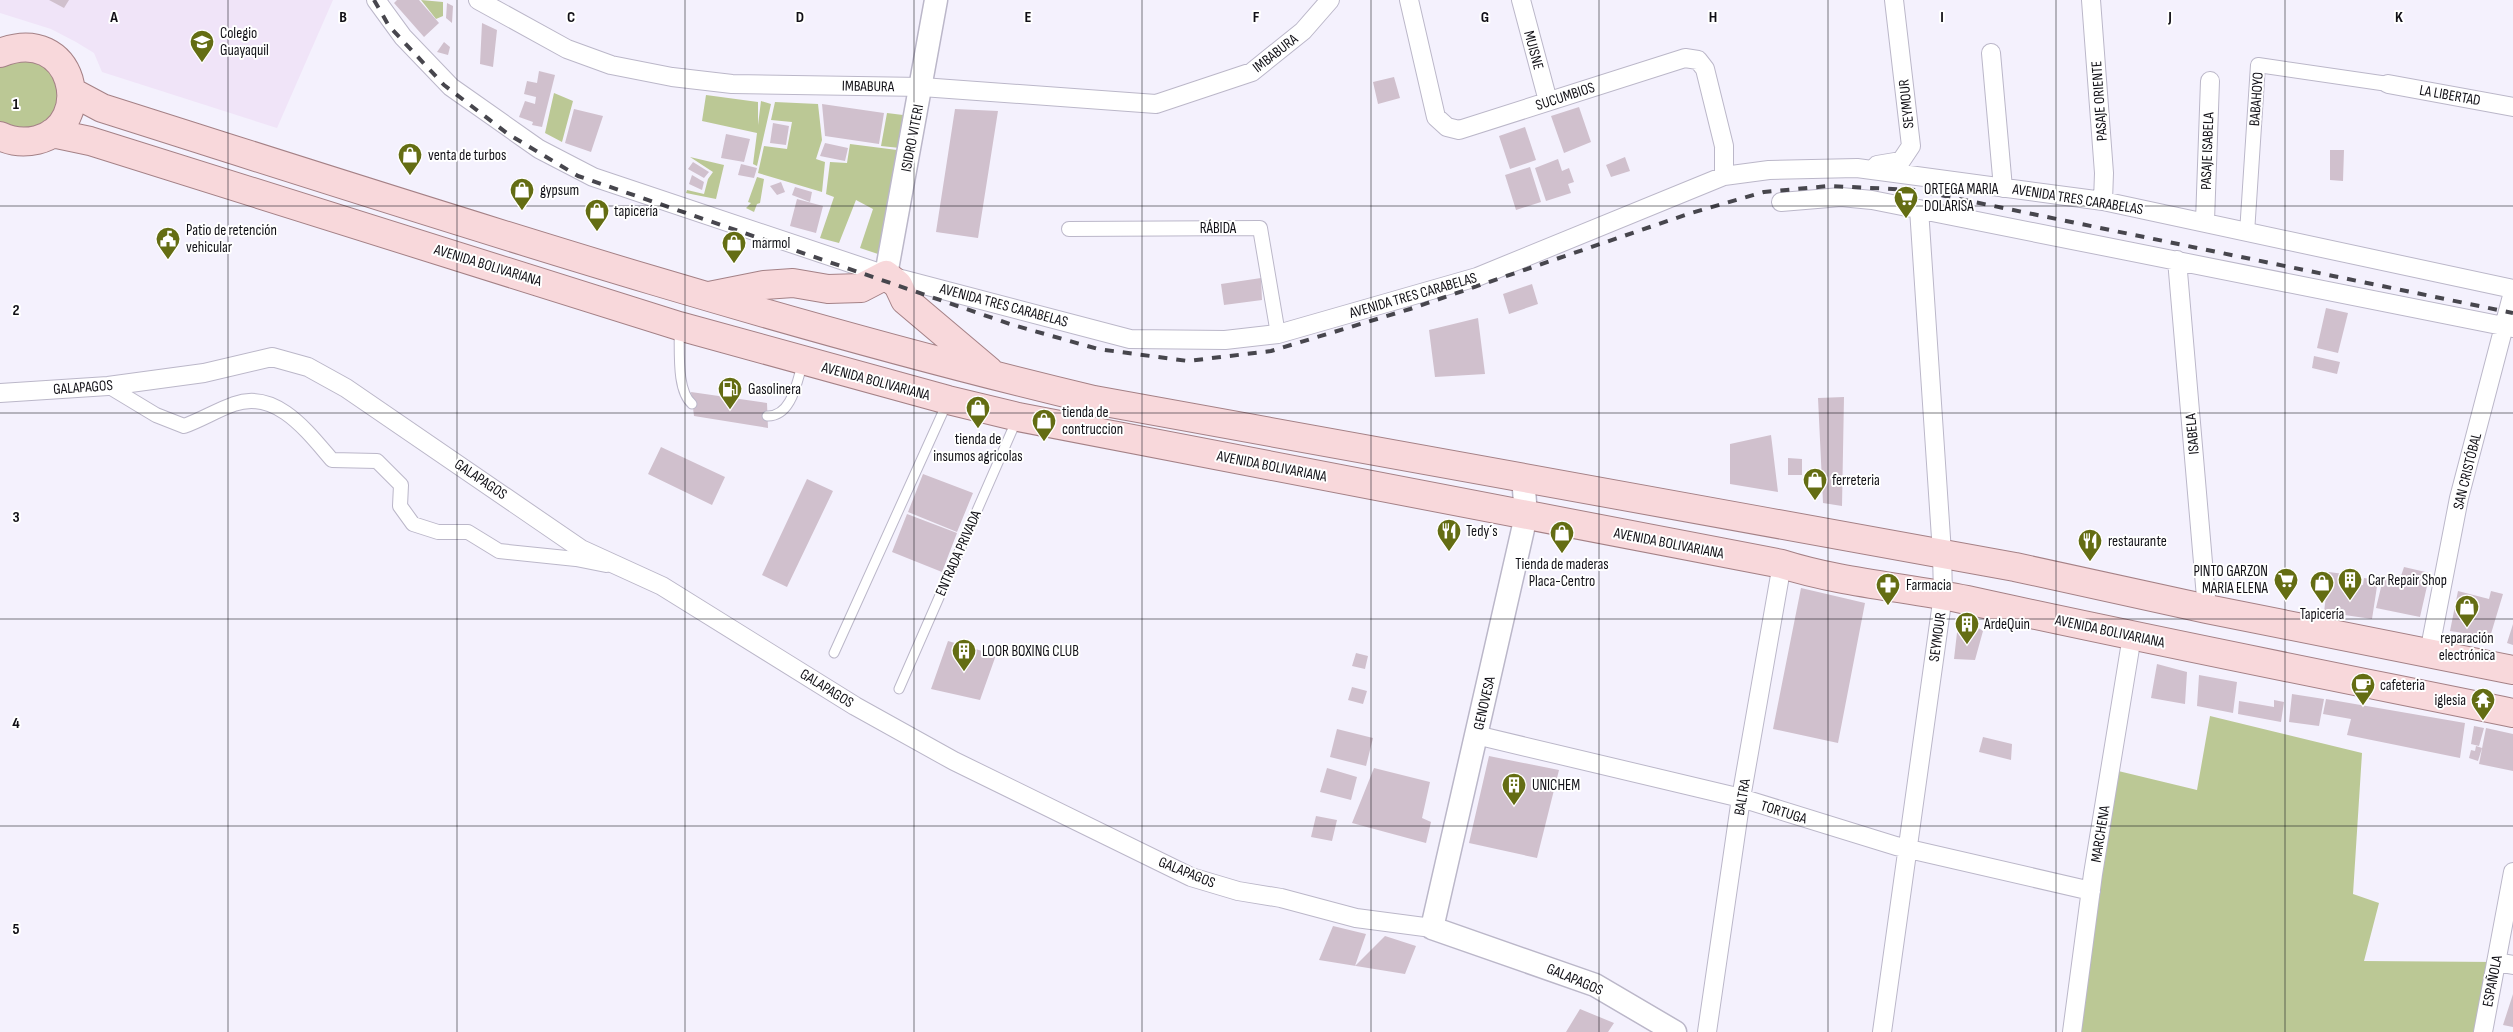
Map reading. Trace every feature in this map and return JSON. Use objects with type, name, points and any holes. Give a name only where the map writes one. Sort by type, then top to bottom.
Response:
[{"type":"main road","points":[[0,136],[19,142],[30,142],[52,133],[63,122],[70,108],[72,92],[69,76],[52,55],[33,48],[4,48]]},
{"type":"main road","points":[[72,92],[102,108],[702,297],[996,376],[1094,400],[1942,553],[2513,670]]},
{"type":"main road","name":"AVENIDA BOLIVARIANA","points":[[52,133],[98,144],[679,326],[948,400],[1018,416],[1526,516],[1782,564],[1820,576],[1943,595],[2132,636],[2513,713]]},
{"type":"main road","points":[[702,297],[764,285],[793,283],[828,290],[862,288],[886,275],[898,285],[904,300],[996,376]]},
{"type":"street","name":"AVENIDA TRES CARABELAS","points":[[376,0],[403,37],[451,87],[539,149],[593,177],[886,275],[1130,339],[1225,340],[1278,334],[1477,278],[1724,176],[1769,170],[1857,168],[2103,201],[2205,221],[2247,233],[2513,290]]},
{"type":"street","name":"IMBABURA","points":[[478,0],[568,48],[611,64],[672,77],[732,84],[922,87],[1156,104],[1252,72],[1303,31],[1330,0]]},
{"type":"street","name":"ISIDRO VITERI","points":[[886,275],[922,87],[936,0]]},
{"type":"street","name":"SUCUMBIOS","points":[[1409,0],[1436,117],[1447,127],[1459,130],[1685,58],[1698,60],[1705,69],[1724,146],[1724,176]]},
{"type":"street","name":"MUISNE","points":[[1521,0],[1548,101]]},
{"type":"street","name":"SEYMOUR","points":[[1857,168],[1900,161],[1911,146],[1894,0]]},
{"type":"street","name":"PASAJE ORIENTE","points":[[2091,0],[2104,173],[2103,201]]},
{"type":"street","points":[[1992,53],[2003,188]]},
{"type":"street","name":"BABAHOYO","points":[[2247,233],[2258,65],[2388,84]]},
{"type":"street","name":"PASAJE ISABELA","points":[[2205,221],[2210,81]]},
{"type":"street","name":"LA LIBERTAD","points":[[2388,84],[2513,107]]},
{"type":"street","points":[[1782,202],[1841,197],[1872,200],[2509,327]]},
{"type":"street","name":"SEYMOUR","points":[[1882,1032],[1943,595],[1942,553],[1919,209]]},
{"type":"street","name":"RÁBIDA","points":[[1069,228],[1260,228],[1278,334]]},
{"type":"street","name":"ISABELA","points":[[2178,260],[2207,608]]},
{"type":"street","name":"SAN CRISTÓBAL","points":[[2429,652],[2459,498],[2509,327],[2513,290]]},
{"type":"street","name":"GALAPAGOS","points":[[0,393],[108,386],[204,373],[272,357],[308,367],[346,388],[581,549],[662,586],[856,706],[954,761],[1191,877],[1238,891],[1281,898],[1356,918],[1432,928],[1595,985],[1676,1032]]},
{"type":"street","points":[[108,386],[156,415],[184,426],[235,404],[262,400],[287,413],[310,434],[332,460],[377,461],[401,485],[400,506],[413,524],[438,532],[468,532],[499,551],[620,566]]},
{"type":"street","name":"GENOVESA","points":[[1432,928],[1526,516],[1523,476]]},
{"type":"street","name":"BALTRA","points":[[1707,1032],[1741,798],[1782,564]]},
{"type":"street","name":"MARCHENA","points":[[2072,1032],[2091,891],[2132,636]]},
{"type":"street","name":"TORTUGA","points":[[1476,735],[1741,798],[1908,849],[2091,891]]},
{"type":"street","name":"ESPAÑOLA","points":[[2483,1032],[2505,964],[2513,872]]},
{"type":"lane","points":[[679,326],[682,388],[685,398],[692,404]]},
{"type":"lane","points":[[768,416],[780,413],[790,401],[804,361]]},
{"type":"lane","points":[[834,653],[948,400]]},
{"type":"lane","name":"ENTRADA PRIVADA","points":[[899,689],[1018,416]]},
{"type":"shaded area","name":"Colegio Guayaquil","points":[[0,0],[333,0],[277,128],[102,72],[94,53],[51,29],[0,13]]},
{"type":"green space","points":[[421,0],[443,2],[443,16],[436,19]]},
{"type":"green space","points":[[32,57],[60,80],[55,116],[23,132],[0,122],[0,66]]},
{"type":"green space","points":[[554,93],[573,101],[562,142],[545,133]]},
{"type":"green space","points":[[706,95],[758,102],[758,125],[761,101],[771,104],[757,166],[753,164],[757,133],[702,121]]},
{"type":"green space","points":[[775,102],[818,104],[822,140],[816,159],[825,162],[822,192],[758,173],[764,146],[787,149],[792,122],[771,120]]},
{"type":"green space","points":[[887,113],[903,115],[900,148],[881,146]]},
{"type":"green space","points":[[850,144],[897,150],[878,254],[860,248],[873,209],[856,200],[839,243],[820,238],[834,197],[826,194],[830,162],[847,163]]},
{"type":"green space","points":[[690,157],[724,165],[716,199],[686,193],[687,190],[704,194],[708,179],[713,172]]},
{"type":"green space","points":[[757,177],[764,179],[760,203],[757,204],[754,212],[746,208],[751,203],[748,202]]},
{"type":"green space","points":[[2210,716],[2362,753],[2353,894],[2379,903],[2364,961],[2496,962],[2483,1032],[2073,1032],[2110,769],[2197,790]]},
{"type":"building","points":[[49,0],[69,0],[64,8]]},
{"type":"building","points":[[397,0],[419,0],[439,23],[424,37],[394,3]]},
{"type":"building","points":[[447,3],[453,6],[452,23],[446,18]]},
{"type":"building","points":[[482,23],[497,30],[493,67],[480,64]]},
{"type":"building","points":[[444,42],[450,47],[448,55],[437,52]]},
{"type":"building","points":[[539,71],[555,75],[542,127],[532,125],[533,122],[519,117],[525,101],[535,104],[536,97],[524,94],[527,81],[537,83]]},
{"type":"building","points":[[1394,77],[1400,98],[1378,104],[1373,82]]},
{"type":"building","points":[[822,104],[884,113],[879,144],[825,136]]},
{"type":"building","points":[[1579,107],[1591,142],[1564,153],[1551,116]]},
{"type":"building","points":[[574,109],[603,116],[591,152],[565,143]]},
{"type":"building","points":[[955,109],[998,111],[978,238],[936,232]]},
{"type":"building","points":[[773,123],[789,126],[786,145],[770,143]]},
{"type":"building","points":[[1525,127],[1536,160],[1510,169],[1499,136]]},
{"type":"building","points":[[726,134],[750,139],[744,162],[721,158]]},
{"type":"building","points":[[825,143],[848,148],[845,161],[820,156]]},
{"type":"building","points":[[2330,150],[2344,150],[2343,181],[2330,180]]},
{"type":"building","points":[[1625,157],[1630,171],[1611,177],[1606,165]]},
{"type":"building","points":[[1558,159],[1562,171],[1569,168],[1574,182],[1568,184],[1571,193],[1546,201],[1535,168]]},
{"type":"building","points":[[693,162],[709,172],[704,178],[688,169]]},
{"type":"building","points":[[741,164],[757,168],[754,178],[738,175]]},
{"type":"building","points":[[1530,167],[1541,202],[1516,210],[1505,175]]},
{"type":"building","points":[[692,175],[704,182],[702,190],[689,184]]},
{"type":"building","points":[[781,182],[785,192],[777,195],[770,186]]},
{"type":"building","points":[[795,187],[812,192],[810,202],[792,195]]},
{"type":"building","points":[[797,199],[823,206],[816,233],[790,226]]},
{"type":"building","points":[[1261,278],[1262,300],[1224,305],[1221,284]]},
{"type":"building","points":[[1532,284],[1538,304],[1509,314],[1503,294]]},
{"type":"building","points":[[2326,308],[2348,313],[2338,353],[2317,348]]},
{"type":"building","points":[[1478,318],[1485,374],[1435,377],[1429,330]]},
{"type":"building","points":[[2314,356],[2340,362],[2337,374],[2312,368]]},
{"type":"building","name":"Gasolinera","points":[[691,392],[767,403],[768,428],[694,416]]},
{"type":"building","points":[[1844,397],[1842,506],[1823,503],[1818,398]]},
{"type":"building","points":[[1771,435],[1778,492],[1730,484],[1730,444]]},
{"type":"building","points":[[661,447],[725,477],[712,505],[648,474]]},
{"type":"building","points":[[1788,458],[1802,459],[1802,475],[1788,475]]},
{"type":"building","points":[[923,474],[973,493],[957,532],[908,512]]},
{"type":"building","points":[[807,479],[833,491],[787,587],[762,575]]},
{"type":"building","points":[[907,514],[957,533],[942,572],[892,552]]},
{"type":"building","points":[[2404,567],[2430,573],[2420,617],[2376,608],[2384,575],[2400,579]]},
{"type":"building","name":"Car Repair Shop","points":[[2329,572],[2351,575],[2349,588],[2355,589],[2356,584],[2363,585],[2364,578],[2378,580],[2372,619],[2324,612]]},
{"type":"building","points":[[1801,588],[1865,603],[1838,743],[1773,729]]},
{"type":"building","points":[[2458,591],[2489,599],[2491,591],[2503,594],[2490,637],[2450,631]]},
{"type":"building","name":"ArdeQuin","points":[[1959,615],[1983,631],[1975,660],[1954,659]]},
{"type":"building","points":[[2513,624],[2513,645],[2507,643]]},
{"type":"building","name":"LOOR BOXING CLUB","points":[[948,641],[996,655],[980,700],[931,689]]},
{"type":"building","points":[[1356,653],[1368,656],[1365,669],[1352,666]]},
{"type":"building","points":[[2157,664],[2187,672],[2185,704],[2151,698]]},
{"type":"building","points":[[2199,675],[2237,682],[2233,713],[2197,706]]},
{"type":"building","points":[[1352,687],[1367,691],[1363,704],[1348,700]]},
{"type":"building","points":[[2292,694],[2324,699],[2319,726],[2289,722]]},
{"type":"building","points":[[2326,699],[2465,723],[2460,758],[2347,735],[2351,719],[2323,714]]},
{"type":"building","points":[[2274,700],[2284,702],[2281,722],[2238,714],[2239,701],[2274,707]]},
{"type":"building","points":[[2474,726],[2484,728],[2479,746],[2471,744]]},
{"type":"building","points":[[2486,728],[2513,734],[2513,771],[2479,764]]},
{"type":"building","points":[[1337,729],[1373,738],[1366,766],[1330,757]]},
{"type":"building","points":[[1983,737],[2012,744],[2011,760],[1979,752]]},
{"type":"building","points":[[2476,746],[2482,748],[2478,761],[2469,758],[2471,750],[2475,751]]},
{"type":"building","name":"UNICHEM","points":[[1489,756],[1559,770],[1537,858],[1469,843]]},
{"type":"building","points":[[1327,768],[1357,777],[1351,800],[1320,792]]},
{"type":"building","points":[[1374,768],[1430,782],[1422,818],[1431,822],[1426,843],[1352,823]]},
{"type":"building","points":[[1316,816],[1337,820],[1332,841],[1311,837]]},
{"type":"building","points":[[1333,926],[1366,934],[1355,966],[1319,960]]},
{"type":"building","points":[[1385,936],[1416,946],[1405,974],[1355,966]]},
{"type":"building","points":[[2513,994],[2513,1027],[2503,1025]]},
{"type":"building","points":[[1580,1009],[1614,1023],[1608,1032],[1566,1032]]},
{"type":"railway","points":[[374,0],[389,26],[444,85],[508,134],[578,176],[1013,325],[1098,349],[1188,361],[1271,351],[1410,309],[1688,214],[1764,192],[1829,186],[1916,190],[2513,313]]},
{"type":"place","name":"Colegio Guayaquil","points":[[202,63]]},
{"type":"place","name":"venta de turbos","points":[[410,176]]},
{"type":"place","name":"gypsum","points":[[522,211]]},
{"type":"place","name":"ORTEGA MARIA DOLARISA","points":[[1906,219]]},
{"type":"place","name":"tapicería","points":[[597,232]]},
{"type":"place","name":"Patio de retención vehicular","points":[[168,260]]},
{"type":"place","name":"marmol","points":[[734,264]]},
{"type":"place","name":"Gasolinera","points":[[730,410]]},
{"type":"place","name":"tienda de insumos agricolas","points":[[978,429]]},
{"type":"place","name":"tienda de contruccion","points":[[1044,442]]},
{"type":"place","name":"ferreteria","points":[[1815,501]]},
{"type":"place","name":"Tedy´s","points":[[1449,552]]},
{"type":"place","name":"Tienda de maderas Placa-Centro","points":[[1562,554]]},
{"type":"place","name":"restaurante","points":[[2090,562]]},
{"type":"place","name":"PINTO GARZON MARIA ELENA","points":[[2286,601]]},
{"type":"place","name":"Car Repair Shop","points":[[2350,601]]},
{"type":"place","name":"Tapicería","points":[[2322,604]]},
{"type":"place","name":"Farmacia","points":[[1888,606]]},
{"type":"place","name":"reparación electrónica","points":[[2467,628]]},
{"type":"place","name":"ArdeQuin","points":[[1967,645]]},
{"type":"place","name":"LOOR BOXING CLUB","points":[[964,672]]},
{"type":"place","name":"cafeteria","points":[[2363,706]]},
{"type":"place","name":"iglesia","points":[[2483,721]]},
{"type":"place","name":"UNICHEM","points":[[1514,806]]}]
